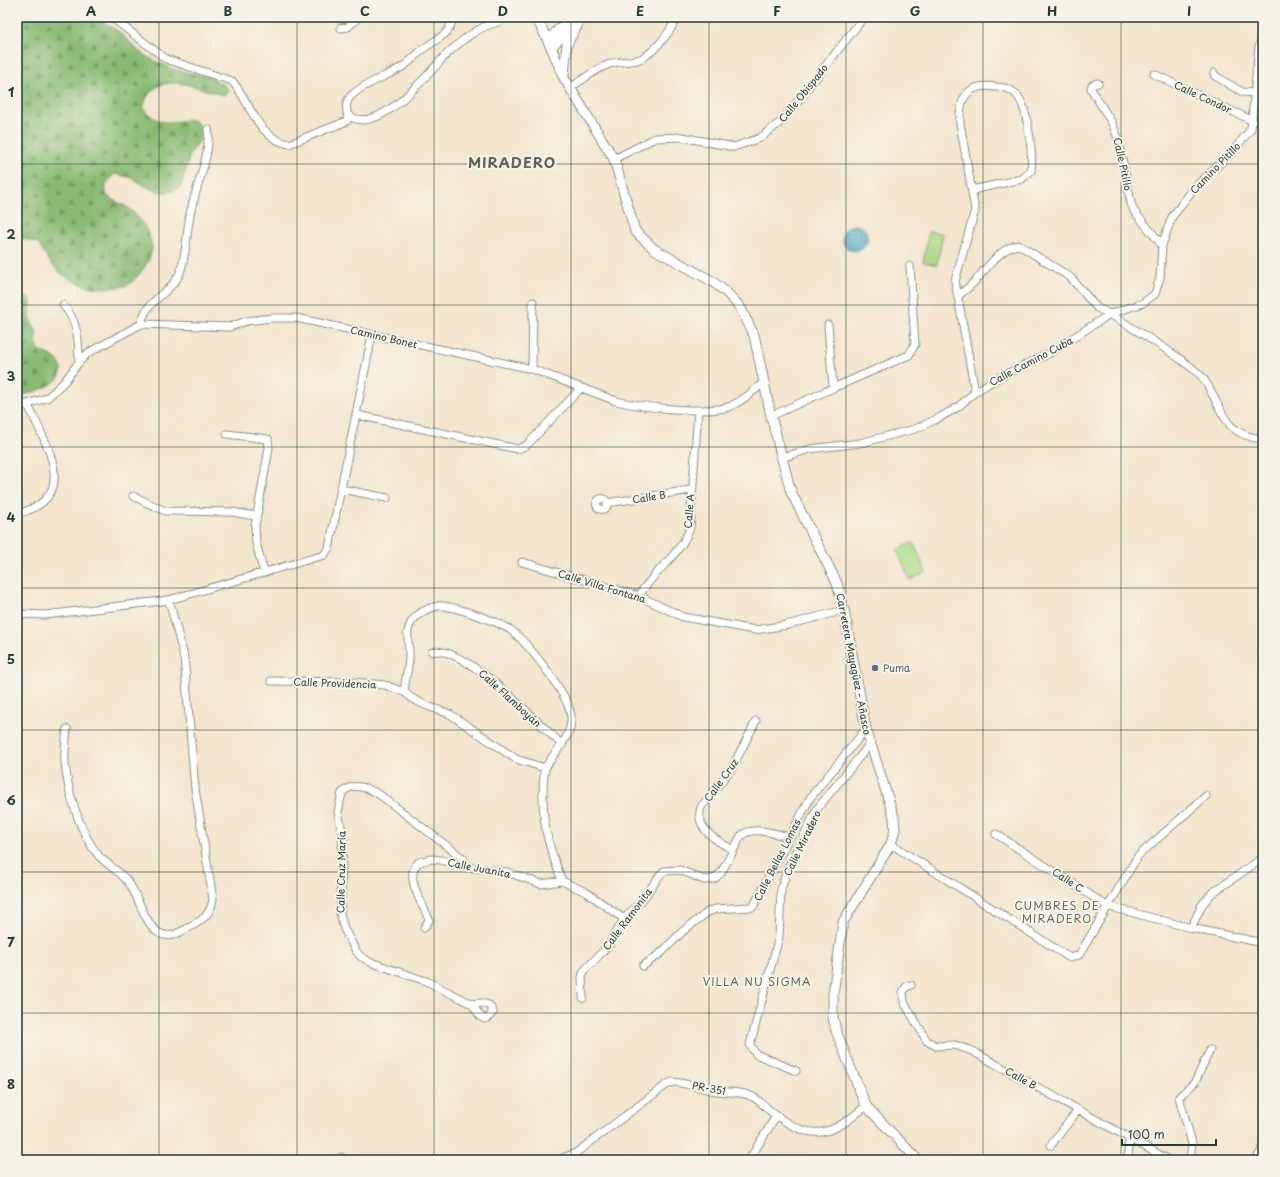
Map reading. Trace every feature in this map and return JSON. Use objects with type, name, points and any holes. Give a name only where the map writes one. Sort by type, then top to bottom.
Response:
[{"type":"main road","name":"Carretera Mayagüez - Añasco","points":[[536,17],[550,44],[564,78],[614,159],[634,231],[654,249],[712,281],[740,307],[754,335],[771,416],[790,492],[837,583],[844,610],[866,729],[894,817],[895,830],[891,844],[843,922],[833,994],[833,1018],[836,1031],[866,1106],[918,1160]]},
{"type":"main road","points":[[550,44],[578,18]]},
{"type":"main road","points":[[564,78],[567,44],[578,18]]},
{"type":"street","points":[[111,17],[166,59],[232,81],[237,86],[258,123],[269,135],[284,143],[294,143],[347,121],[348,115],[346,106],[350,98],[364,87],[405,66],[421,50],[443,36],[451,26],[452,17]]},
{"type":"street","points":[[341,28],[348,27],[359,17]]},
{"type":"street","name":"Calle Obispado","points":[[614,159],[655,138],[662,136],[682,137],[734,147],[760,138],[783,120],[864,17]]},
{"type":"street","points":[[976,17],[988,17]]},
{"type":"street","points":[[570,88],[603,66],[611,63],[638,60],[647,55],[671,30],[676,18]]},
{"type":"street","points":[[348,115],[353,119],[365,120],[381,115],[422,82],[447,54],[473,32],[481,27],[498,22]]},
{"type":"street","name":"Camino Pitillo","points":[[1110,314],[1143,303],[1155,294],[1160,278],[1162,245],[1172,217],[1194,188],[1239,144],[1252,129],[1259,46],[1263,38]]},
{"type":"street","points":[[1214,73],[1215,76],[1242,92],[1255,93]]},
{"type":"street","name":"Calle Condor","points":[[1154,74],[1253,121]]},
{"type":"street","name":"Calle Pitillo","points":[[1098,83],[1092,85],[1091,89],[1112,123],[1118,138],[1131,202],[1139,218],[1162,245]]},
{"type":"street","points":[[972,190],[1022,178],[1030,171],[1030,149],[1023,105],[1016,93],[1003,88],[990,86],[974,88],[965,97],[961,104],[960,123],[972,190],[974,216],[955,281],[959,294],[975,392]]},
{"type":"street","points":[[141,324],[143,313],[174,282],[182,267],[190,213],[209,142],[208,129]]},
{"type":"street","points":[[959,294],[975,282],[1002,253],[1014,245],[1020,245],[1070,277],[1097,308],[1110,314],[1172,353],[1194,370],[1202,377],[1222,416],[1230,426],[1252,437],[1263,439]]},
{"type":"street","points":[[771,416],[803,404],[833,388],[909,355],[915,344],[910,266]]},
{"type":"street","points":[[532,369],[534,302]]},
{"type":"street","points":[[63,305],[71,315],[77,333],[79,362]]},
{"type":"street","name":"Calle Camino Cuba","points":[[781,458],[810,449],[860,443],[915,429],[937,419],[958,406],[975,392],[1013,369],[1048,354],[1110,314]]},
{"type":"street","name":"Camino Bonet","points":[[17,407],[28,405],[47,398],[65,381],[79,362],[88,353],[141,324],[230,326],[246,321],[272,318],[296,318],[532,369],[630,405],[698,410],[721,409],[732,406],[747,397],[764,382]]},
{"type":"street","points":[[828,326],[833,388]]},
{"type":"street","points":[[17,614],[45,615],[169,600],[320,557],[327,552],[342,489],[372,335]]},
{"type":"street","points":[[357,415],[518,449],[527,445],[582,388]]},
{"type":"street","points":[[17,514],[30,510],[44,501],[50,494],[55,476],[54,465],[28,405]]},
{"type":"street","name":"Calle A","points":[[639,596],[685,539],[690,528],[691,490],[698,410]]},
{"type":"street","points":[[227,434],[268,439],[269,448],[255,516],[256,543],[264,573]]},
{"type":"street","points":[[342,489],[387,498]]},
{"type":"street","name":"Calle B","points":[[607,503],[691,490]]},
{"type":"street","points":[[133,496],[165,511],[232,512],[255,516]]},
{"type":"street","name":"Calle Villa Fontana","points":[[522,562],[639,596],[683,617],[755,630],[787,625],[844,610]]},
{"type":"street","points":[[67,729],[65,761],[67,779],[89,843],[94,850],[127,881],[135,892],[149,924],[158,933],[167,936],[174,935],[202,920],[211,910],[214,899],[195,789],[184,657],[169,600]]},
{"type":"street","points":[[404,692],[409,658],[408,630],[412,622],[421,612],[439,606],[457,609],[499,623],[519,637],[533,652],[557,686],[570,710],[570,730],[562,745],[545,768],[543,788],[544,828],[548,845],[562,881],[586,892],[624,919]]},
{"type":"street","name":"Calle Flamboyán","points":[[432,652],[443,650],[480,671],[495,682],[562,745]]},
{"type":"street","name":"Calle Providencia","points":[[271,681],[331,681],[376,684],[404,692],[413,699],[450,714],[516,759],[545,768]]},
{"type":"street","name":"Calle Cruz","points":[[733,850],[702,826],[699,813],[701,807],[732,768],[756,721]]},
{"type":"street","name":"Calle Bellas Lomas","points":[[643,966],[661,953],[683,931],[708,912],[715,909],[753,907],[814,792],[866,729]]},
{"type":"street","name":"Calle Miradero","points":[[796,1071],[756,1054],[750,1044],[779,937],[782,889],[787,870],[817,809],[870,744]]},
{"type":"street","name":"Calle Cruz María","points":[[467,867],[464,859],[372,790],[357,786],[348,788],[342,793],[338,804],[343,837],[340,913],[344,929],[356,950],[360,956],[370,962],[426,981],[472,1004]]},
{"type":"street","points":[[891,844],[1070,958],[1078,954],[1138,856],[1206,796]]},
{"type":"street","name":"Calle Ramonita","points":[[583,998],[582,983],[584,971],[609,945],[624,919],[664,871],[680,870],[704,880],[714,879],[721,873],[741,836],[748,830],[789,837]]},
{"type":"street","name":"Calle C","points":[[996,834],[1107,906],[1191,928],[1263,943]]},
{"type":"street","points":[[1191,928],[1202,905],[1212,893],[1263,858]]},
{"type":"street","name":"Calle Juanita","points":[[424,928],[429,920],[414,882],[413,870],[415,865],[419,862],[431,859],[441,860],[467,867],[507,872],[541,884],[562,881]]},
{"type":"street","name":"Calle B","points":[[911,985],[906,987],[903,992],[904,1002],[927,1041],[936,1046],[955,1045],[972,1051],[1169,1160]]},
{"type":"street","points":[[1190,1160],[1192,1143],[1179,1097],[1195,1082],[1210,1050]]},
{"type":"street","name":"PR-351","points":[[558,1160],[576,1153],[672,1082],[718,1091],[742,1093],[754,1098],[776,1116],[805,1131],[829,1132],[836,1129],[866,1106]]},
{"type":"street","points":[[1051,1145],[1078,1110]]},
{"type":"street","points":[[750,1160],[776,1116]]},
{"type":"street","points":[[1128,1160],[1129,1139]]},
{"type":"street","points":[[1256,1160],[1263,1148]]},
{"type":"green space","points":[[17,17],[96,17],[119,32],[147,57],[172,69],[209,77],[224,85],[230,91],[223,95],[176,83],[156,87],[148,95],[143,108],[148,114],[166,122],[193,120],[205,133],[190,154],[181,187],[168,192],[156,191],[132,178],[115,174],[108,181],[106,186],[107,196],[132,211],[138,217],[148,233],[152,246],[152,251],[148,262],[129,284],[116,288],[102,288],[81,284],[72,280],[56,269],[38,243],[17,237]]},
{"type":"green space","points":[[929,231],[943,234],[937,265],[923,262]]},
{"type":"green space","points":[[22,296],[31,299],[30,319],[36,331],[37,346],[41,351],[55,358],[61,368],[60,375],[56,381],[49,386],[17,396],[17,297]]},
{"type":"green space","points":[[913,542],[926,572],[910,580],[897,550]]},
{"type":"water","points":[[855,225],[864,229],[868,238],[864,247],[855,251],[846,247],[842,238],[846,229]]},
{"type":"place","name":"Puma","points":[[875,668]]},
{"type":"district","name":"MIRADERO","points":[[512,163]]},
{"type":"district","name":"CUMBRES DE MIRADERO","points":[[1057,912]]},
{"type":"district","name":"VILLA NU SIGMA","points":[[757,982]]}]
